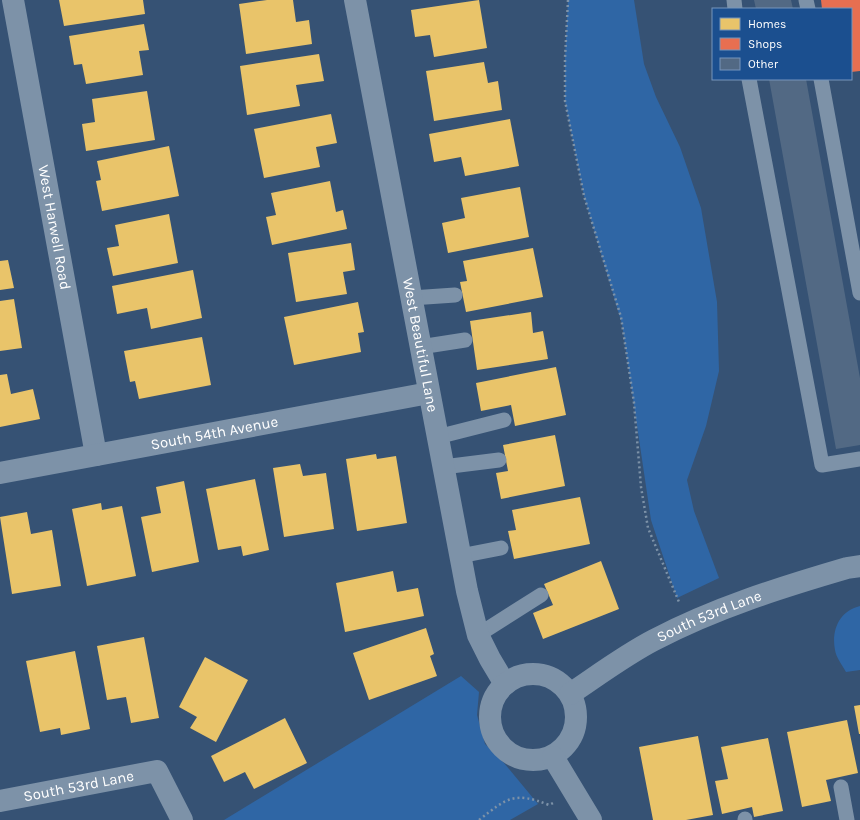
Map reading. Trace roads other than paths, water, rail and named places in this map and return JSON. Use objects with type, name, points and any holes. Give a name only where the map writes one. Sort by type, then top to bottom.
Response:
[{"type":"street","name":"West Harwell Road","points":[[13,0],[96,455]]},
{"type":"street","name":"West Beautiful Lane","points":[[355,0],[460,556],[478,634],[490,659],[505,684]]},
{"type":"street","name":"South 54th Avenue","points":[[0,472],[429,393]]},
{"type":"street","name":"South 53rd Lane","points":[[570,694],[653,640],[688,624],[763,594],[847,568],[860,566]]},
{"type":"street","points":[[534,674],[549,676],[561,684],[570,694],[575,708],[576,722],[573,736],[565,748],[552,757],[539,761],[524,760],[510,755],[500,746],[492,734],[489,719],[491,705],[498,691],[505,684],[520,675],[534,674]]},
{"type":"street","points":[[552,757],[591,820]]},
{"type":"street","name":"South 53rd Lane","points":[[0,800],[157,771],[182,820]]},
{"type":"lane","points":[[749,80],[822,465],[860,459]]},
{"type":"lane","points":[[821,80],[860,293]]},
{"type":"lane","points":[[411,298],[455,295]]},
{"type":"lane","points":[[420,347],[465,340]]},
{"type":"lane","points":[[437,437],[504,420]]},
{"type":"lane","points":[[443,467],[499,460]]},
{"type":"lane","points":[[460,556],[501,548]]},
{"type":"lane","points":[[478,634],[541,595]]},
{"type":"lane","points":[[841,787],[847,820]]}]
